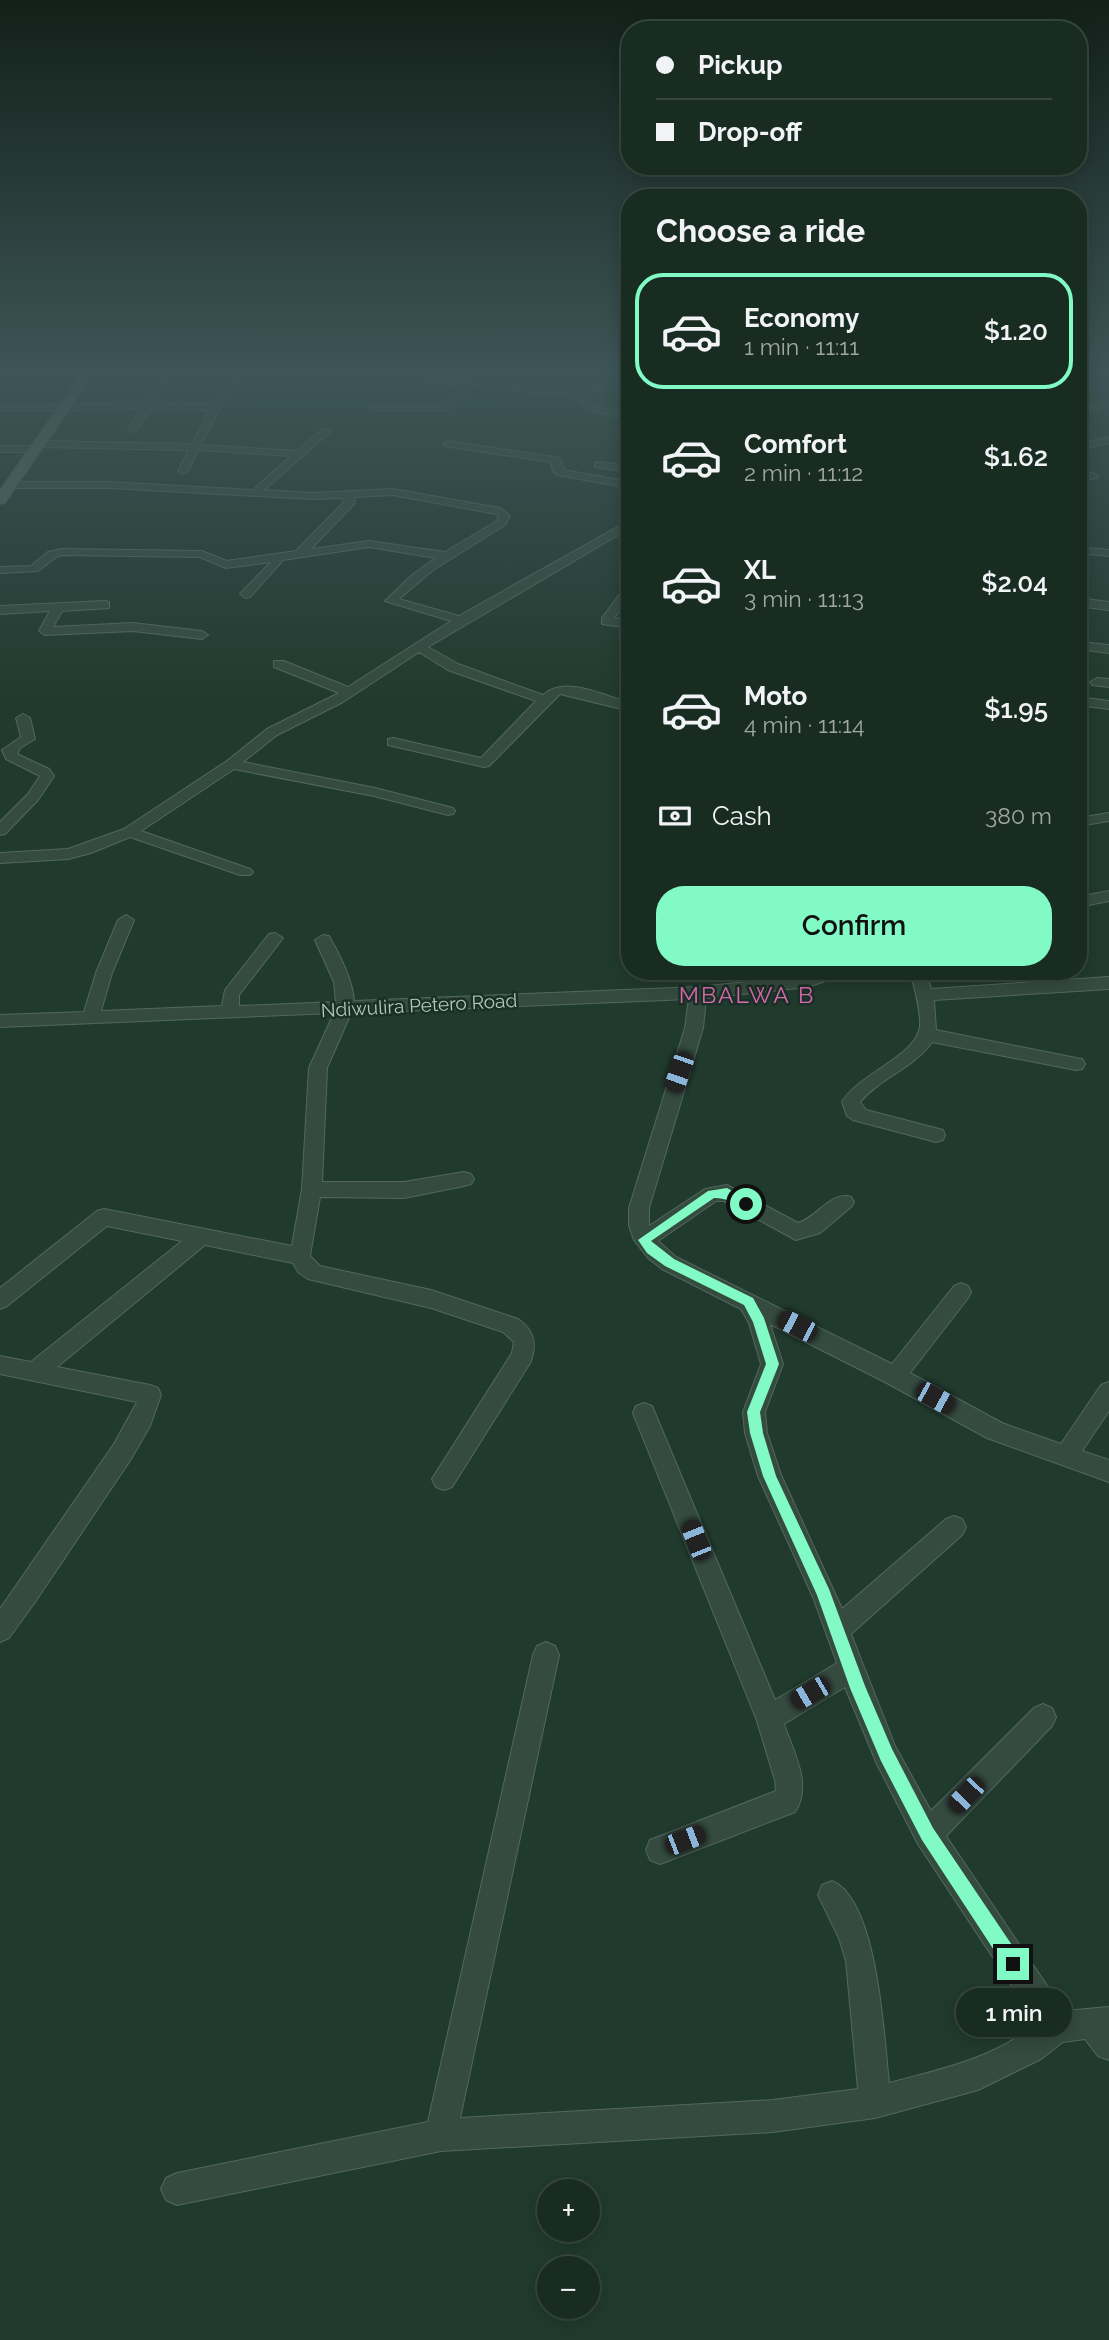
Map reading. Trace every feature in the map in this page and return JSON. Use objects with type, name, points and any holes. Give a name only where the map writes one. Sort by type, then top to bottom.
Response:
[{"type":"main road","points":[[0,500],[15,481]]},
{"type":"street","points":[[255,493],[268,481]]},
{"type":"street","points":[[12,485],[99,485],[312,496],[404,493],[503,513],[505,516],[501,523],[446,556],[405,585],[391,601],[461,620]]},
{"type":"street","points":[[300,554],[351,501],[346,494]]},
{"type":"street","points":[[0,858],[68,854],[86,850],[129,832],[232,764],[283,726],[348,692],[461,620],[621,529]]},
{"type":"street","points":[[0,570],[34,569],[52,554],[62,552],[202,554],[226,565],[379,544],[446,556]]},
{"type":"street","points":[[1087,551],[1109,553]]},
{"type":"street","points":[[246,594],[277,562],[277,558]]},
{"type":"street","points":[[56,600],[45,631],[133,627],[202,635]]},
{"type":"street","points":[[0,610],[27,608],[56,600],[105,605]]},
{"type":"street","points":[[621,601],[606,621],[621,623]]},
{"type":"street","points":[[1087,603],[1109,606]]},
{"type":"street","points":[[419,646],[453,667],[545,700]]},
{"type":"street","points":[[1087,647],[1109,649]]},
{"type":"street","points":[[279,664],[348,692]]},
{"type":"street","points":[[394,742],[484,763],[556,690],[566,689],[621,704]]},
{"type":"street","points":[[1087,702],[1109,705]]},
{"type":"street","points":[[0,831],[33,797],[47,776],[10,756],[9,750],[28,739],[23,718]]},
{"type":"street","points":[[232,764],[375,792],[448,811]]},
{"type":"street","points":[[1087,821],[1109,817]]},
{"type":"street","points":[[129,832],[245,872]]},
{"type":"street","points":[[1087,900],[1109,896]]},
{"type":"street","points":[[91,1017],[125,920]]},
{"type":"street","points":[[230,1013],[231,994],[275,938]]},
{"type":"street","points":[[323,940],[342,986],[344,1008],[321,1053],[317,1068],[312,1189],[300,1256],[305,1266],[315,1273],[430,1299],[510,1325],[520,1331],[526,1347],[444,1479]]},
{"type":"street","name":"Ndiwulira Petero Road","points":[[0,1021],[698,993],[811,980]]},
{"type":"street","points":[[920,980],[930,1026],[928,1035],[918,1049],[861,1089],[851,1102],[854,1111],[860,1115],[936,1135]]},
{"type":"street","points":[[924,995],[1109,983]]},
{"type":"street","points":[[698,993],[694,1028],[639,1208],[639,1230],[651,1250],[669,1263],[895,1376],[995,1431],[1109,1471]]},
{"type":"street","points":[[928,1035],[1076,1064]]},
{"type":"street","points":[[312,1189],[404,1190],[464,1179]]},
{"type":"street","points":[[643,1240],[712,1194],[727,1193],[796,1232],[813,1227],[844,1202]]},
{"type":"street","points":[[0,1300],[104,1217],[300,1256]]},
{"type":"street","points":[[33,1373],[202,1236]]},
{"type":"street","points":[[895,1376],[961,1292]]},
{"type":"street","points":[[748,1302],[759,1322],[772,1364],[754,1412],[757,1433],[770,1476],[824,1594],[886,1755],[928,1834],[1057,2027]]},
{"type":"street","points":[[0,1366],[150,1395],[147,1409],[133,1435],[39,1579],[0,1629]]},
{"type":"street","points":[[1066,1456],[1109,1392]]},
{"type":"street","points":[[644,1413],[769,1718],[789,1780],[790,1795],[785,1801],[660,1850]]},
{"type":"street","points":[[837,1630],[954,1527]]},
{"type":"street","points":[[441,2135],[545,1655]]},
{"type":"street","points":[[769,1718],[851,1669]]},
{"type":"street","points":[[928,1834],[1043,1717]]},
{"type":"street","points":[[832,1895],[852,1933],[861,1961],[874,2102]]},
{"type":"street","points":[[177,2189],[441,2135],[772,2116],[874,2102],[978,2075],[1030,2048],[1057,2027],[1103,2031]]},
{"type":"district","name":"MBALWA B","points":[[747,995]]},
{"type":"route","points":[[746,1204],[727,1193],[712,1194],[643,1240],[651,1250],[669,1263],[748,1302],[759,1322],[772,1364],[754,1412],[757,1433],[770,1476],[824,1594],[886,1755],[928,1834],[1013,1964]]}]
